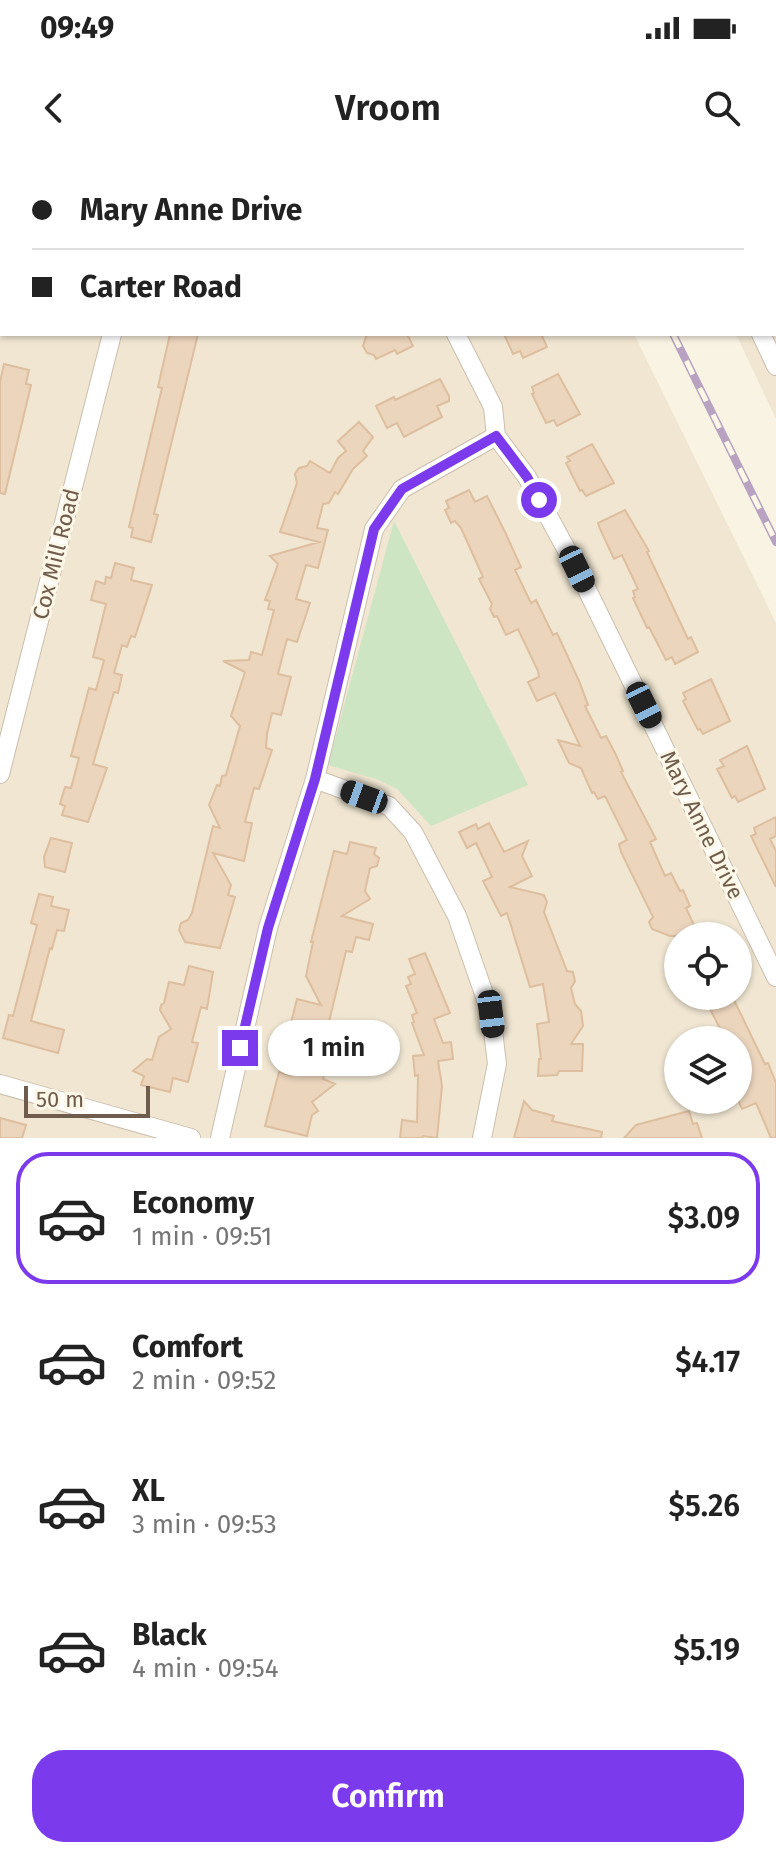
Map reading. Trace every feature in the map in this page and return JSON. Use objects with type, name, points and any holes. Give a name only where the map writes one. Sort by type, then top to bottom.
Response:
[{"type":"street","name":"Cox Mill Road","points":[[0,774],[111,336]]},
{"type":"street","name":"Mary Anne Drive","points":[[457,336],[493,407],[496,436],[527,477],[577,569],[776,977]]},
{"type":"street","points":[[762,336],[776,366]]},
{"type":"street","points":[[220,1138],[268,928],[315,779],[374,529],[402,489],[496,436]]},
{"type":"street","points":[[315,779],[389,806],[413,832],[457,916],[491,1014],[497,1064],[482,1138]]},
{"type":"street","points":[[0,1084],[191,1138]]},
{"type":"shaded area","points":[[0,336],[635,336],[776,623],[776,1138],[0,1138]]},
{"type":"shaded area","points":[[737,336],[776,336],[776,419]]},
{"type":"green space","points":[[394,521],[528,785],[431,826],[397,789],[376,779],[328,765]]},
{"type":"building","points":[[170,336],[198,336],[154,514],[158,515],[151,542],[131,537],[133,528],[129,527],[162,388],[158,387]]},
{"type":"building","points":[[366,336],[408,336],[413,346],[376,359],[363,346]]},
{"type":"building","points":[[505,336],[542,336],[547,347],[523,358],[520,351],[513,354]]},
{"type":"building","points":[[4,364],[29,370],[26,384],[31,385],[5,494],[0,493],[0,382]]},
{"type":"building","points":[[558,374],[580,414],[557,426],[554,420],[546,423],[532,394],[532,387]]},
{"type":"building","points":[[440,379],[449,396],[449,401],[437,406],[442,417],[404,437],[397,423],[387,428],[376,406]]},
{"type":"building","points":[[359,422],[373,437],[363,451],[367,456],[353,469],[338,494],[335,492],[329,503],[323,504],[317,528],[328,530],[318,568],[306,565],[296,599],[310,603],[297,642],[287,639],[278,674],[291,677],[281,715],[272,713],[266,748],[272,750],[259,789],[254,788],[245,822],[252,823],[244,861],[213,853],[231,885],[228,895],[235,897],[220,948],[185,942],[179,930],[181,923],[188,920],[192,913],[213,826],[220,828],[209,805],[222,776],[226,775],[240,726],[231,716],[245,672],[223,661],[249,660],[251,652],[262,655],[274,610],[268,609],[270,601],[265,600],[278,564],[270,556],[319,542],[280,532],[297,483],[295,474],[310,461],[330,473],[346,451],[338,441]]},
{"type":"building","points":[[592,444],[614,483],[586,496],[580,491],[566,463],[570,461],[567,457]]},
{"type":"building","points":[[469,490],[475,502],[487,496],[521,567],[515,570],[531,603],[536,600],[553,635],[557,633],[579,681],[588,705],[585,706],[601,738],[606,736],[616,755],[621,772],[656,839],[650,842],[665,876],[671,873],[680,891],[683,890],[692,922],[664,922],[664,934],[652,929],[649,922],[653,917],[621,852],[619,844],[627,840],[605,796],[598,799],[581,768],[569,763],[558,740],[580,746],[555,693],[537,701],[528,682],[539,677],[538,671],[518,629],[506,635],[497,616],[494,617],[490,609],[492,604],[479,579],[483,577],[461,528],[455,521],[451,523],[445,510],[449,508],[446,501]]},
{"type":"building","points":[[625,510],[649,551],[688,639],[691,637],[698,652],[675,664],[672,657],[666,660],[647,628],[633,598],[633,591],[638,589],[622,555],[614,559],[598,523]]},
{"type":"building","points":[[115,563],[134,568],[131,580],[152,585],[135,637],[131,636],[127,647],[122,645],[114,673],[122,675],[118,693],[114,692],[93,764],[107,768],[88,822],[62,815],[65,806],[60,804],[65,787],[71,788],[79,758],[71,756],[89,688],[96,690],[104,660],[93,657],[106,604],[91,600],[96,581],[105,584],[106,577],[111,578]]},
{"type":"building","points":[[711,679],[730,721],[703,734],[683,701],[686,699],[683,693]]},
{"type":"building","points":[[747,746],[765,789],[738,802],[735,796],[732,798],[717,769],[724,766],[720,760]]},
{"type":"building","points":[[776,817],[776,836],[770,839],[776,851],[776,887],[751,836],[756,834],[754,828]]},
{"type":"building","points":[[489,823],[504,852],[528,841],[522,856],[532,876],[510,887],[544,895],[547,902],[544,912],[567,971],[573,972],[575,981],[571,988],[575,1004],[581,1011],[583,1026],[571,1044],[583,1044],[582,1071],[559,1071],[557,1075],[538,1076],[541,1059],[537,1024],[549,1022],[543,984],[530,987],[507,913],[501,916],[483,881],[492,877],[476,843],[467,848],[459,832],[476,824],[478,829]]},
{"type":"building","points":[[51,838],[72,843],[65,872],[45,867],[44,857]]},
{"type":"building","points":[[350,842],[376,848],[374,854],[379,858],[377,866],[370,868],[366,886],[365,891],[370,899],[342,916],[373,924],[369,940],[356,937],[352,952],[346,951],[318,1068],[326,1070],[323,1079],[335,1084],[312,1102],[318,1111],[312,1115],[307,1136],[265,1126],[279,1072],[291,1075],[299,1042],[287,1039],[297,999],[321,1005],[306,976],[311,942],[334,851],[347,854]]},
{"type":"building","points":[[39,894],[53,897],[51,906],[69,910],[64,931],[57,930],[50,948],[31,1021],[64,1030],[58,1053],[3,1038],[9,1015],[13,1016],[37,925],[31,923]]},
{"type":"building","points":[[425,953],[450,1013],[434,1019],[443,1043],[451,1042],[453,1059],[438,1061],[442,1086],[437,1138],[400,1138],[402,1120],[417,1122],[418,1075],[415,1076],[413,1056],[424,1055],[412,1023],[412,1015],[417,1013],[406,986],[411,984],[408,977],[415,974],[409,959]]},
{"type":"building","points":[[189,966],[213,972],[207,1009],[201,1007],[192,1042],[198,1043],[188,1082],[173,1078],[170,1092],[141,1085],[144,1076],[133,1071],[147,1059],[152,1060],[159,1037],[171,1029],[160,1010],[161,1005],[169,982],[184,985]]},
{"type":"building","points":[[711,1010],[739,1010],[747,1026],[719,1026]]},
{"type":"building","points":[[752,1037],[776,1083],[776,1138],[771,1138],[756,1103],[752,1105]]},
{"type":"building","points":[[524,1101],[532,1110],[554,1116],[552,1121],[602,1132],[601,1138],[514,1138]]},
{"type":"building","points":[[678,1114],[690,1114],[702,1138],[624,1138],[636,1125]]},
{"type":"building","points":[[0,1118],[26,1125],[22,1138],[0,1138]]},
{"type":"railway","points":[[674,336],[776,542]]},
{"type":"route","points":[[240,1048],[268,928],[315,779],[374,529],[402,489],[496,436],[527,477],[539,500]]}]
